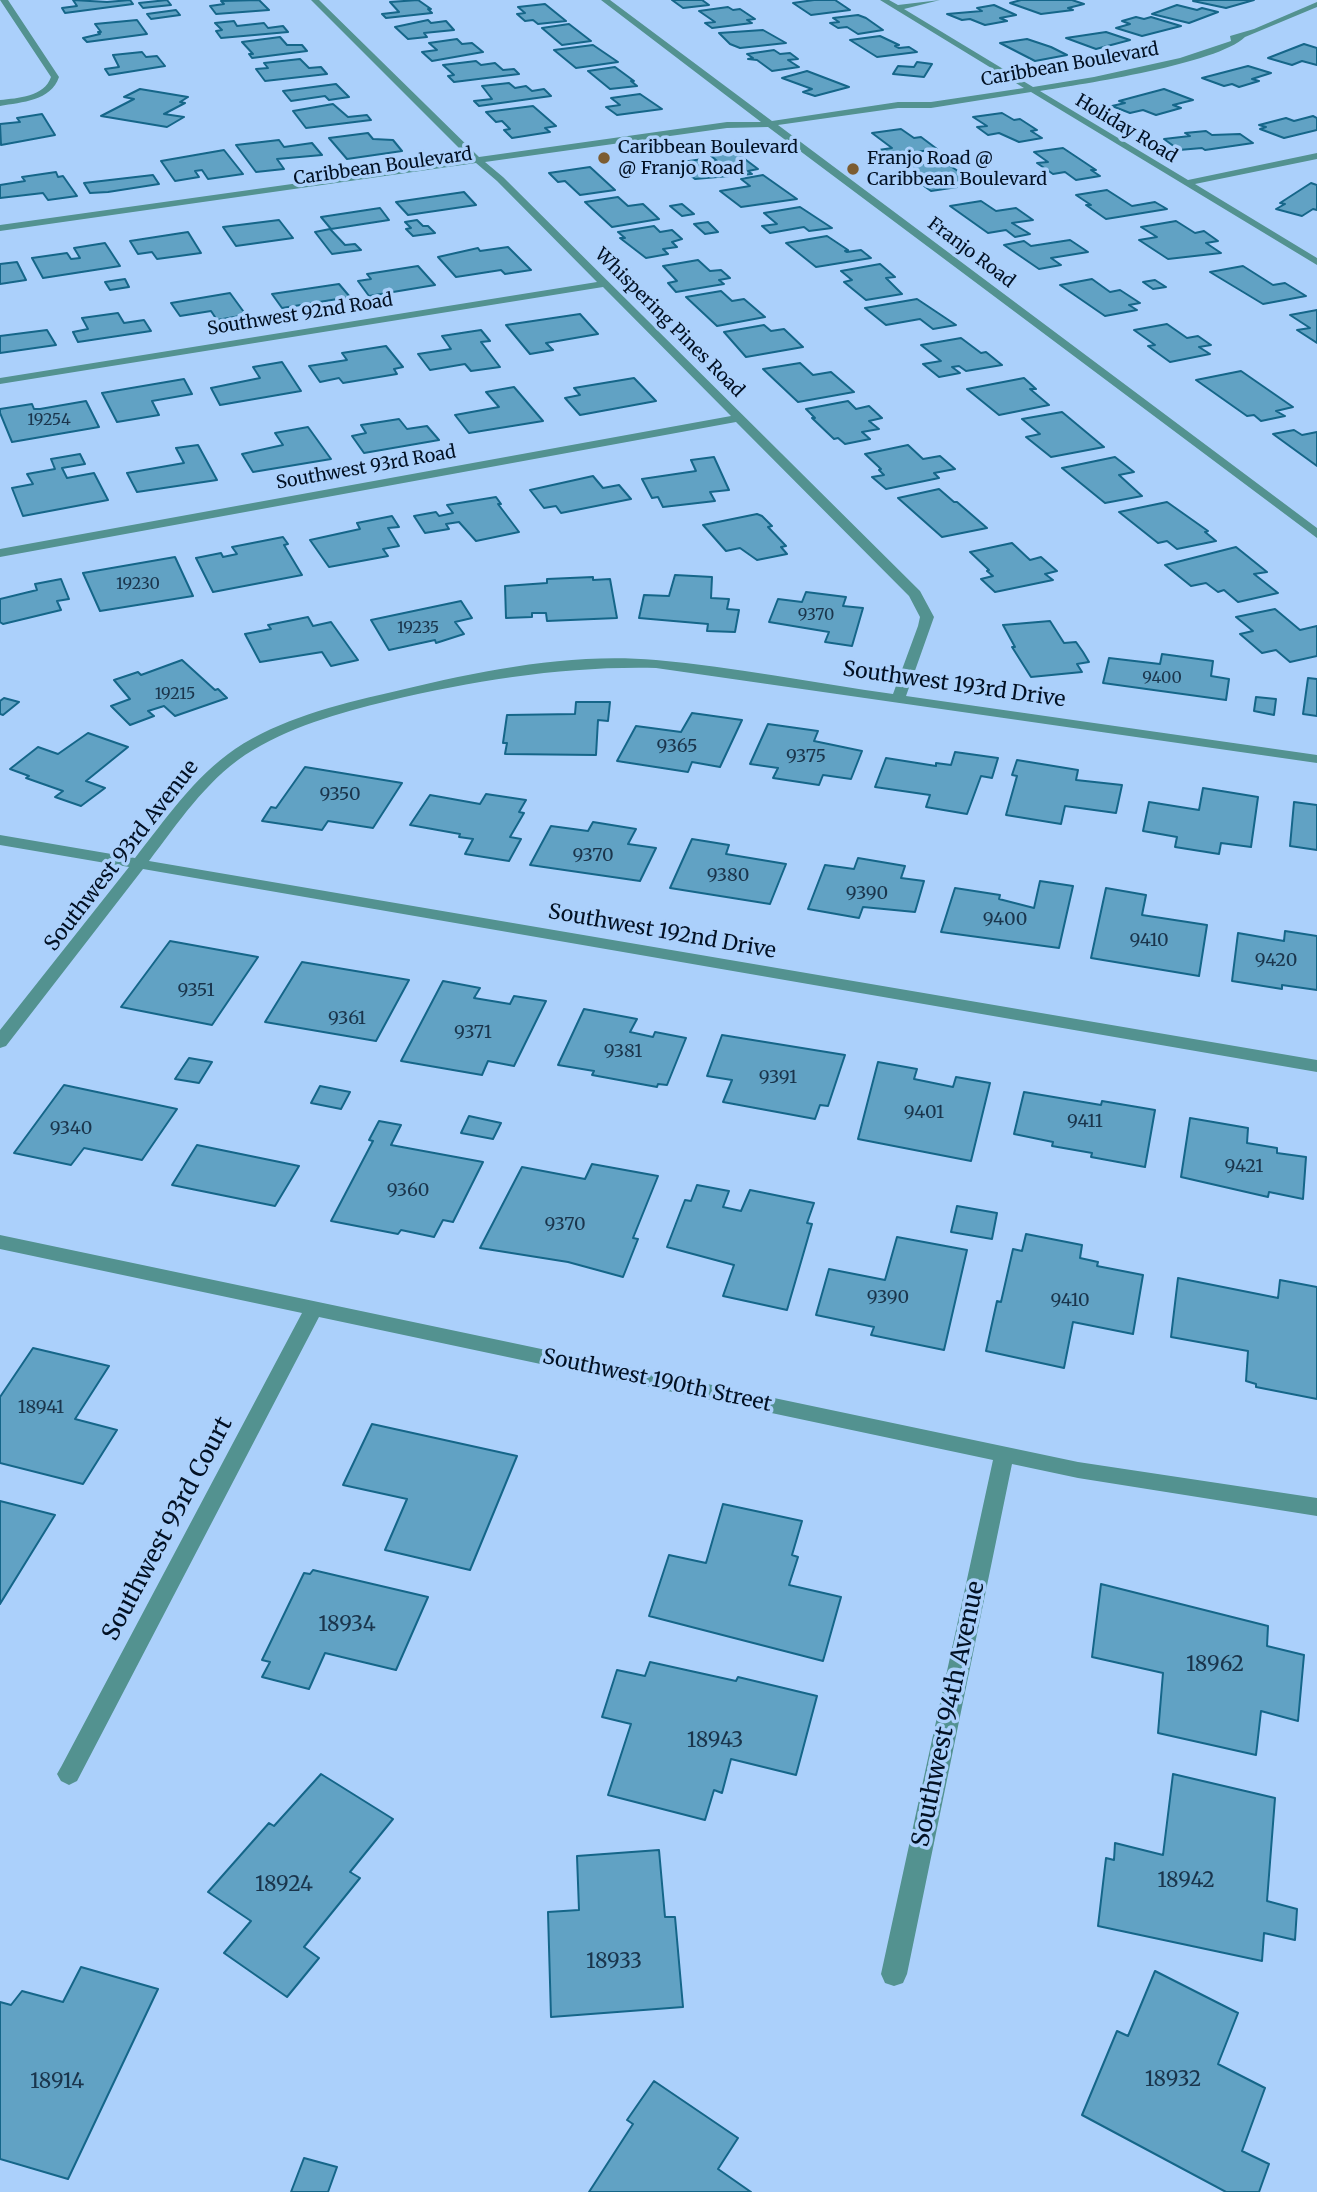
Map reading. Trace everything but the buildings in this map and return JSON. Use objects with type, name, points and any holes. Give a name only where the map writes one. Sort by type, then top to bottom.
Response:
[{"type":"street","points":[[0,103],[39,94],[50,88],[55,81],[55,77],[4,0]]},
{"type":"street","name":"Whispering Pines Road","points":[[315,0],[899,576],[922,605],[927,617],[898,699]]},
{"type":"street","name":"Franjo Road","points":[[605,0],[1317,534]]},
{"type":"street","name":"Holiday Road","points":[[884,0],[1317,262]]},
{"type":"street","points":[[896,8],[936,0]]},
{"type":"street","name":"Caribbean Boulevard","points":[[898,105],[917,97],[1021,83],[1166,57],[1242,36],[1317,4]]},
{"type":"street","name":"Caribbean Boulevard","points":[[0,228],[727,125],[769,124],[898,105],[931,105],[1160,66],[1234,43],[1242,36]]},
{"type":"street","name":"Caribbean Boulevard","points":[[0,238],[738,133],[769,124]]},
{"type":"street","points":[[1185,183],[1317,156]]},
{"type":"street","name":"Southwest 92nd Road","points":[[0,381],[605,284]]},
{"type":"street","name":"Southwest 93rd Road","points":[[0,553],[739,418]]},
{"type":"street","name":"Southwest 193rd Drive","points":[[585,663],[656,664],[1317,759]]},
{"type":"street","name":"Southwest 93rd Avenue","points":[[0,1042],[208,776],[227,760],[283,727],[325,712],[534,668],[585,663]]},
{"type":"street","name":"Southwest 192nd Drive","points":[[0,840],[1317,1066]]},
{"type":"street","name":"Southwest 190th Street","points":[[0,1242],[1004,1455],[1160,1485],[1317,1507]]},
{"type":"street","name":"Southwest 93rd Court","points":[[69,1774],[314,1308]]},
{"type":"street","name":"Southwest 94th Avenue","points":[[894,1974],[1004,1455]]},
{"type":"place","name":"Caribbean Boulevard @ Franjo Road","points":[[604,158]]},
{"type":"place","name":"Franjo Road @ Caribbean Boulevard","points":[[853,169]]}]
